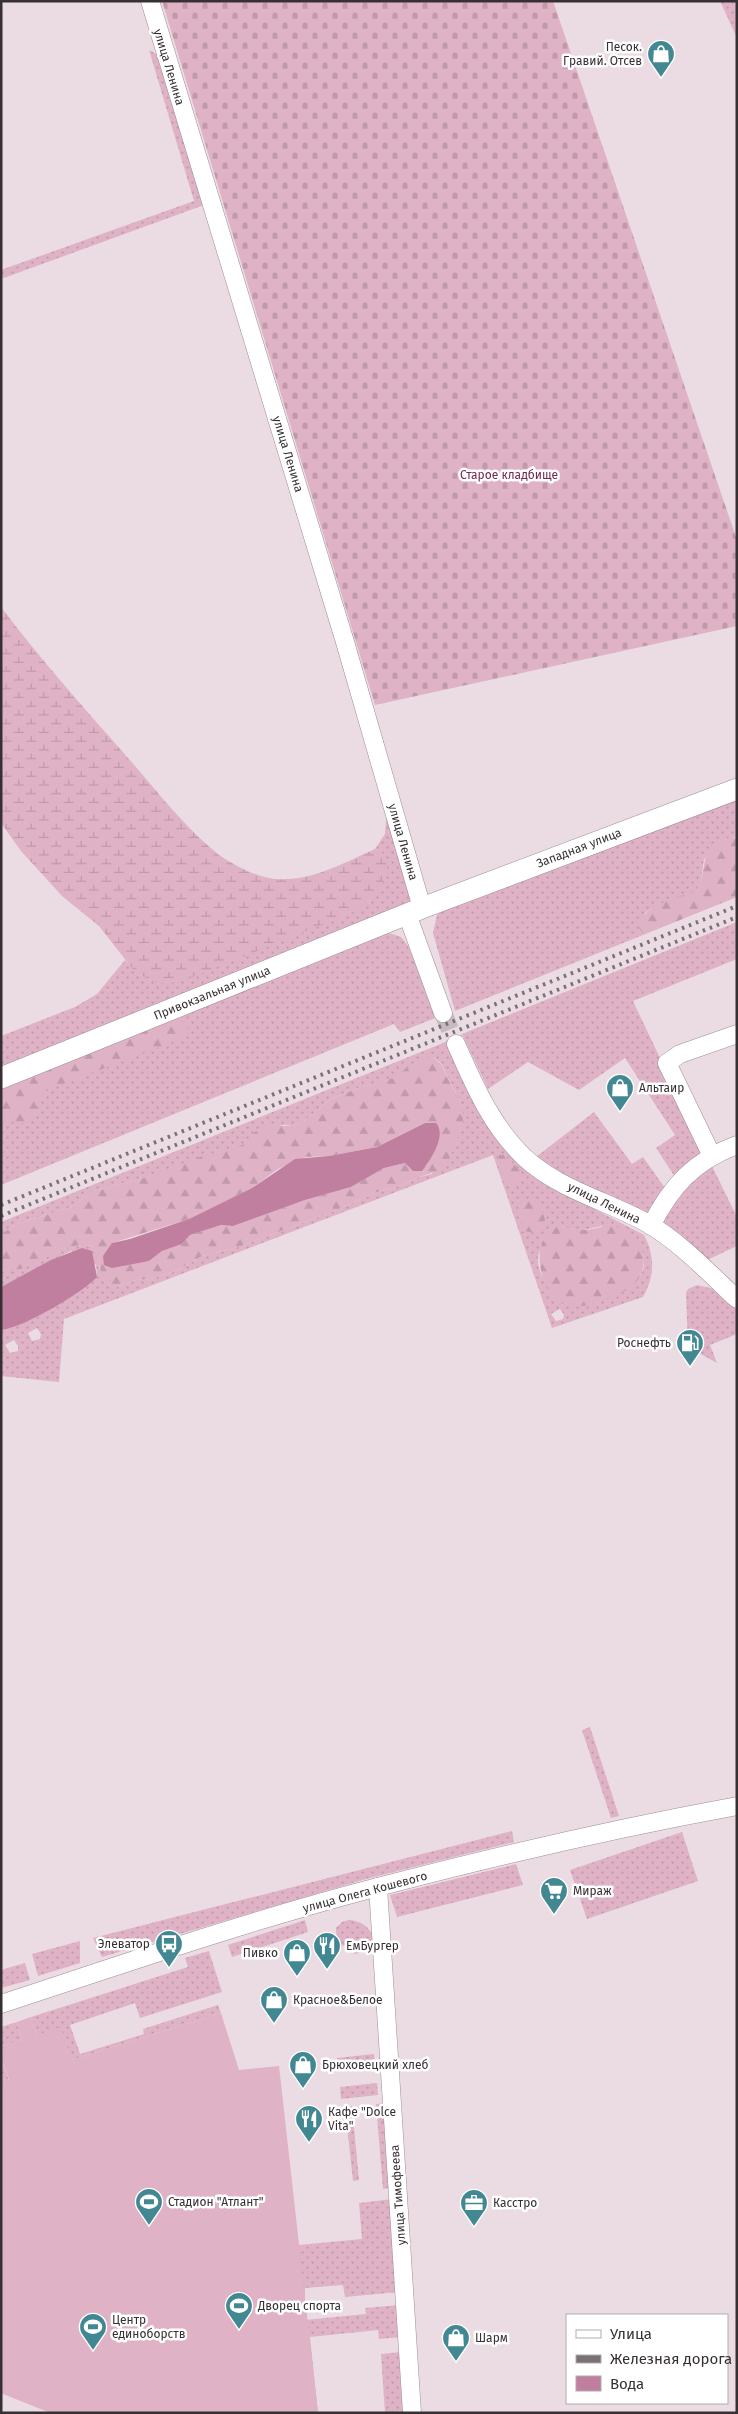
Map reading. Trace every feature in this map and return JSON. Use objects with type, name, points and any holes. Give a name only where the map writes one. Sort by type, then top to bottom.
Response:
[{"type":"main road","name":"Западная улица","points":[[415,911],[737,789]]},
{"type":"main road","name":"Привокзальная улица","points":[[1,1078],[415,911]]},
{"type":"street","name":"улица Ленина","points":[[150,1],[346,642],[443,1013]]},
{"type":"street","points":[[712,1156],[667,1063],[680,1054],[737,1034]]},
{"type":"street","name":"улица Ленина","points":[[456,1044],[489,1114],[509,1141],[524,1157],[553,1178],[652,1226],[737,1299]]},
{"type":"street","points":[[652,1226],[669,1193],[689,1173],[712,1156],[737,1145]]},
{"type":"street","name":"улица Олега Кошевого","points":[[1,2004],[220,1932],[378,1887],[633,1826],[737,1806]]},
{"type":"street","name":"улица Тимофеева","points":[[378,1887],[412,2413]]},
{"type":"green space","name":"Старое кладбище","points":[[162,1],[553,1],[737,540],[737,626],[375,705]]},
{"type":"green space","points":[[720,1],[737,1],[737,38]]},
{"type":"green space","points":[[149,50],[158,55],[204,205],[1,279],[1,270],[194,201]]},
{"type":"green space","points":[[1,607],[47,665],[172,809],[219,855],[260,876],[288,879],[314,875],[375,849],[381,850],[387,869],[378,891],[361,909],[193,977],[167,984],[152,981],[135,972],[99,926],[62,896],[21,851],[1,823]]},
{"type":"green space","points":[[737,799],[737,838],[731,837],[704,859],[701,881],[697,891],[645,913],[639,929],[643,935],[455,1011],[433,933],[437,915],[446,908]]},
{"type":"green space","points":[[387,808],[412,900],[409,905],[1,1069],[1,1036],[75,1007],[97,994],[125,960],[136,972],[152,981],[369,902],[384,878],[384,859],[381,850],[375,849],[385,834]]},
{"type":"green space","points":[[731,837],[737,838],[737,897],[643,935],[637,925],[642,918],[655,907],[671,899],[697,891],[701,882],[708,850],[720,840]]},
{"type":"green space","points":[[737,922],[737,959],[633,1001],[659,1056],[660,1067],[705,1154],[675,1177],[656,1148],[675,1135],[625,1058],[579,1090],[528,1062],[488,1089],[462,1034]]},
{"type":"green space","points":[[389,933],[401,937],[408,946],[438,1017],[400,1032],[394,1024],[1,1185],[1,1088]]},
{"type":"green space","points":[[174,1019],[187,1022],[189,1033],[183,1038],[50,1089],[42,1094],[32,1121],[1,1123],[1,1088]]},
{"type":"green space","points":[[448,1041],[471,1095],[549,1185],[644,1235],[652,1258],[652,1266],[650,1281],[643,1297],[552,1328],[493,1155],[64,1319],[59,1382],[1,1376],[1,1330],[11,1328],[52,1309],[97,1276],[96,1265],[71,1251],[1,1287],[1,1269],[12,1270],[22,1268],[68,1247],[80,1245],[93,1246],[98,1256],[99,1268],[118,1287],[135,1280],[151,1279],[176,1271],[202,1256],[238,1247],[337,1210],[377,1192],[432,1174],[453,1150],[463,1123],[463,1108],[441,1063],[433,1057],[427,1057],[394,1078],[358,1088],[331,1099],[304,1121],[293,1126],[284,1125],[257,1131],[242,1145],[140,1179],[96,1190],[69,1208],[19,1223],[1,1234],[1,1222]],"holes":[[[560,1226],[580,1231],[601,1226],[643,1253],[644,1266],[641,1275],[559,1300],[543,1277],[538,1264],[538,1257],[544,1244]],[[560,1309],[564,1315],[563,1319],[556,1321],[551,1314]],[[37,1328],[41,1334],[40,1339],[32,1341],[28,1333]],[[14,1340],[18,1346],[18,1351],[10,1353],[5,1345]]]},
{"type":"green space","points":[[427,1057],[433,1057],[441,1064],[463,1108],[463,1123],[459,1135],[448,1163],[441,1170],[419,1177],[403,1185],[377,1192],[337,1210],[238,1247],[202,1256],[176,1271],[151,1279],[135,1280],[118,1287],[112,1288],[105,1284],[93,1246],[68,1247],[23,1268],[1,1269],[1,1234],[19,1223],[69,1208],[96,1190],[140,1179],[206,1155],[242,1145],[257,1130],[266,1126],[293,1126],[304,1121],[331,1099],[358,1088],[393,1078],[415,1062]],"holes":[[[425,1123],[432,1152],[427,1165],[413,1171],[405,1163],[384,1168],[351,1187],[305,1200],[233,1226],[221,1225],[190,1235],[182,1244],[162,1251],[149,1261],[132,1263],[112,1243],[189,1219],[252,1188],[278,1169],[306,1157],[329,1156],[377,1147]]]},
{"type":"green space","points":[[594,1112],[632,1164],[643,1157],[665,1188],[646,1216],[565,1177],[536,1157]]},
{"type":"green space","points":[[499,1155],[504,1155],[520,1170],[521,1179],[512,1185],[501,1172]]},
{"type":"green space","points":[[710,1162],[737,1217],[737,1246],[705,1261],[658,1224],[669,1201]]},
{"type":"green space","points":[[532,1199],[540,1206],[545,1218],[545,1222],[536,1233],[524,1231],[518,1206],[523,1201]]},
{"type":"green space","points":[[560,1226],[586,1230],[612,1226],[625,1230],[632,1235],[642,1250],[643,1258],[643,1267],[635,1283],[623,1292],[588,1305],[573,1306],[558,1300],[544,1280],[540,1267],[540,1255],[543,1243],[549,1233]]},
{"type":"green space","points":[[697,1285],[714,1289],[737,1310],[737,1334],[710,1345],[717,1363],[688,1347],[686,1293],[688,1289]]},
{"type":"green space","points":[[590,1727],[619,1816],[611,1818],[582,1730]]},
{"type":"green space","points":[[512,1831],[514,1842],[366,1879],[102,1957],[93,1938]]},
{"type":"green space","points":[[682,1832],[698,1881],[587,1919],[570,1870]]},
{"type":"green space","points":[[516,1864],[523,1885],[397,1917],[390,1895]]},
{"type":"green space","points":[[305,1920],[308,1932],[232,1957],[228,1945]]},
{"type":"green space","points":[[349,1920],[365,1925],[369,1929],[374,1938],[376,1949],[354,1954],[352,1944],[337,1947],[336,1928],[342,1922]]},
{"type":"green space","points":[[80,1941],[80,1963],[38,1976],[32,1954]]},
{"type":"green space","points":[[209,1951],[222,1992],[140,2018],[135,2003],[70,2025],[80,2054],[144,2034],[143,2029],[218,2005],[221,2013],[72,2060],[37,2035],[31,2017],[188,1967],[185,1958]]},
{"type":"green space","points":[[25,1963],[30,1980],[1,1988],[1,1970]]},
{"type":"green space","name":"Стадион \"Атлант\"","points":[[221,2013],[239,2070],[279,2066],[318,2413],[51,2413],[1,2393],[1,2083],[9,2080],[1,2057],[1,2046],[22,2040],[17,2022],[31,2017],[37,2035],[61,2027],[72,2060]]},
{"type":"green space","points":[[17,2022],[22,2040],[1,2046],[1,2027]]},
{"type":"green space","points":[[374,2054],[375,2066],[338,2070],[337,2058]]},
{"type":"green space","points":[[1,2057],[9,2081],[1,2083]]},
{"type":"green space","points":[[377,2083],[378,2095],[341,2099],[340,2087]]},
{"type":"green space","points":[[386,2103],[391,2188],[383,2189],[376,2104]]},
{"type":"green space","points":[[352,2106],[359,2180],[353,2181],[345,2107]]},
{"type":"green space","points":[[392,2199],[398,2292],[345,2297],[343,2285],[305,2288],[305,2297],[211,2279],[299,2245],[362,2239],[359,2203]]},
{"type":"green space","points":[[399,2305],[401,2337],[379,2339],[378,2330],[310,2337],[318,2413],[51,2413],[1,2393],[1,2350],[366,2314],[365,2308]]},
{"type":"green space","points":[[402,2352],[406,2413],[385,2413],[381,2354]]},
{"type":"water","points":[[425,1123],[436,1123],[440,1134],[430,1160],[422,1171],[413,1171],[405,1163],[384,1168],[351,1187],[305,1200],[233,1226],[221,1225],[190,1235],[182,1244],[162,1251],[149,1261],[112,1268],[104,1265],[103,1256],[112,1243],[130,1239],[189,1219],[252,1188],[295,1159],[329,1156],[377,1147]]},
{"type":"water","points":[[82,1248],[92,1251],[97,1277],[79,1292],[52,1309],[11,1328],[1,1330],[1,1287],[51,1260]]},
{"type":"tunnel","points":[[443,1013],[456,1044]]},
{"type":"railway","points":[[1,1205],[737,906]]},
{"type":"railway","points":[[1,1216],[737,917]]},
{"type":"place","name":"Песок. Гравий. Отсев","points":[[661,78]]},
{"type":"place","name":"Альтаир","points":[[620,1112]]},
{"type":"place","name":"Роснефть","points":[[690,1367]]},
{"type":"place","name":"Мираж","points":[[554,1915]]},
{"type":"place","name":"Элеватор","points":[[169,1968]]},
{"type":"place","name":"ЕмБургер","points":[[327,1970]]},
{"type":"place","name":"Пивко","points":[[297,1977]]},
{"type":"place","name":"Красное&Белое","points":[[274,2024]]},
{"type":"place","name":"Брюховецкий хлеб","points":[[303,2089]]},
{"type":"place","name":"Кафе \"Dolce Vita\"","points":[[309,2143]]},
{"type":"place","name":"Стадион \"Атлант\"","points":[[149,2226]]},
{"type":"place","name":"Касстро","points":[[474,2227]]},
{"type":"place","name":"Дворец спорта","points":[[239,2330]]},
{"type":"place","name":"Центр единоборств","points":[[93,2351]]},
{"type":"place","name":"Шарм","points":[[456,2362]]}]
